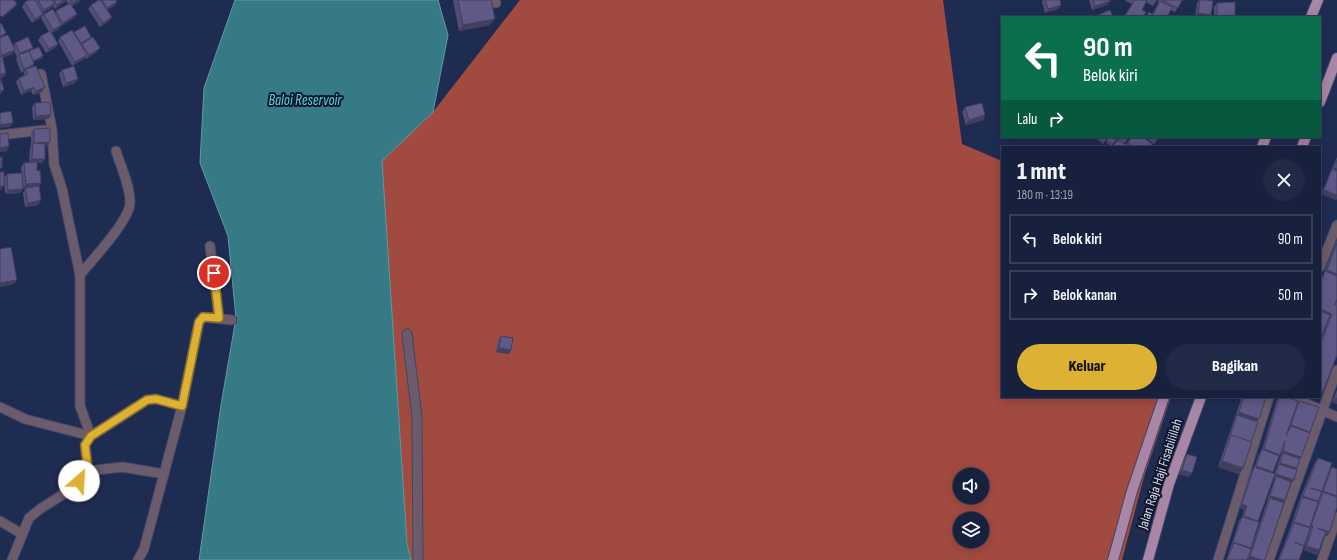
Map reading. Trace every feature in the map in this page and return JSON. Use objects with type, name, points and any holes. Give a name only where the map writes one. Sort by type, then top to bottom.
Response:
[{"type":"main road","points":[[1311,16],[1318,0]]},
{"type":"main road","points":[[1321,99],[1337,58]]},
{"type":"main road","name":"Jalan Raja Haji Fisabilillah","points":[[1113,560],[1132,491],[1164,398]]},
{"type":"main road","name":"Jalan Raja Haji Fisabilillah","points":[[1148,560],[1169,484],[1201,398]]},
{"type":"street","points":[[41,74],[52,129],[54,164],[63,197],[80,275],[80,406],[91,436]]},
{"type":"street","points":[[0,135],[52,129]]},
{"type":"street","points":[[80,275],[121,224],[130,209],[130,198],[116,151]]},
{"type":"street","points":[[1321,265],[1337,225]]},
{"type":"street","points":[[210,246],[219,318]]},
{"type":"street","points":[[138,560],[144,550],[182,406],[199,322],[203,317],[232,320]]},
{"type":"street","points":[[407,334],[418,417],[418,560]]},
{"type":"street","points":[[1269,560],[1321,411],[1337,370]]},
{"type":"street","points":[[1218,560],[1269,398]]},
{"type":"street","points":[[1294,398],[1337,417]]},
{"type":"street","points":[[88,471],[85,445],[91,436],[147,400],[156,399],[182,406]]},
{"type":"street","points":[[0,407],[25,419],[91,436]]},
{"type":"street","points":[[12,560],[29,518],[40,509],[70,490],[88,471],[122,467],[164,474]]},
{"type":"street","points":[[1322,560],[1337,517]]},
{"type":"street","points":[[0,521],[22,534]]},
{"type":"shaded area","points":[[520,0],[943,0],[962,144],[1001,161],[1001,398],[1171,398],[1144,477],[1122,560],[411,560],[407,543],[382,161],[433,112]]},
{"type":"water","name":"Baloi Reservoir","points":[[235,0],[438,0],[448,35],[433,112],[382,161],[407,543],[411,560],[199,560],[221,405],[236,318],[228,236],[200,163],[204,88]]},
{"type":"building","points":[[0,0],[14,0],[17,4],[2,17],[0,15]]},
{"type":"building","points":[[35,0],[43,14],[35,19],[25,2]]},
{"type":"building","points":[[38,0],[52,0],[54,4],[44,10]]},
{"type":"building","points":[[54,0],[64,0],[57,5]]},
{"type":"building","points":[[71,0],[78,0],[73,3]]},
{"type":"building","points":[[99,0],[112,17],[103,23],[91,5]]},
{"type":"building","points":[[102,0],[116,0],[117,2],[107,8]]},
{"type":"building","points":[[458,0],[491,0],[495,19],[463,25]]},
{"type":"building","points":[[1045,0],[1060,0],[1061,5],[1048,9]]},
{"type":"building","points":[[1093,0],[1110,0],[1110,1],[1095,6]]},
{"type":"building","points":[[1135,0],[1147,0],[1142,10],[1146,12],[1144,16],[1125,16]]},
{"type":"building","points":[[1162,0],[1182,0],[1178,8]]},
{"type":"building","points":[[1200,0],[1213,1],[1211,15],[1198,13]]},
{"type":"building","points":[[1160,1],[1172,7],[1168,16],[1147,16],[1149,12],[1153,15]]},
{"type":"building","points":[[1235,2],[1235,16],[1217,16],[1217,3]]},
{"type":"building","points":[[70,3],[77,14],[63,23],[56,11]]},
{"type":"building","points":[[53,9],[61,25],[53,30],[44,14]]},
{"type":"building","points":[[1110,10],[1113,16],[1095,16]]},
{"type":"building","points":[[1,23],[6,33],[0,36],[0,24]]},
{"type":"building","points":[[85,26],[91,37],[81,43],[74,32]]},
{"type":"building","points":[[72,30],[87,55],[75,62],[60,37]]},
{"type":"building","points":[[50,31],[58,44],[49,49],[41,36]]},
{"type":"building","points":[[8,35],[15,50],[2,55],[0,50],[0,38]]},
{"type":"building","points":[[28,37],[33,48],[20,53],[15,43]]},
{"type":"building","points":[[93,37],[100,48],[89,55],[82,44]]},
{"type":"building","points":[[39,47],[43,56],[33,61],[29,51]]},
{"type":"building","points":[[29,51],[34,64],[24,69],[19,55]]},
{"type":"building","points":[[2,56],[6,73],[0,75],[0,57]]},
{"type":"building","points":[[36,66],[45,87],[36,91],[34,87],[24,91],[19,78],[28,74],[26,69]]},
{"type":"building","points":[[74,66],[78,79],[66,83],[62,70]]},
{"type":"building","points":[[0,77],[4,90],[0,91]]},
{"type":"building","points":[[50,102],[51,115],[36,116],[35,103]]},
{"type":"building","points":[[982,103],[985,115],[969,120],[965,107]]},
{"type":"building","points":[[11,111],[13,123],[0,125],[0,113]]},
{"type":"building","points":[[50,128],[50,142],[34,143],[34,129]]},
{"type":"building","points":[[8,133],[9,146],[0,148],[0,134]]},
{"type":"building","points":[[1099,138],[1107,138],[1104,142]]},
{"type":"building","points":[[1109,138],[1117,138],[1113,144],[1107,140]]},
{"type":"building","points":[[1131,138],[1144,138],[1152,144],[1151,146],[1133,146],[1128,142]]},
{"type":"building","points":[[1118,140],[1126,145],[1125,146],[1113,146]]},
{"type":"building","points":[[33,143],[45,144],[45,159],[32,159]]},
{"type":"building","points":[[0,157],[2,157],[2,168],[0,168]]},
{"type":"building","points":[[1337,160],[1337,169],[1334,167]]},
{"type":"building","points":[[37,162],[37,171],[40,170],[41,183],[26,184],[24,163]]},
{"type":"building","points":[[1332,169],[1337,171],[1337,195],[1324,190]]},
{"type":"building","points":[[0,172],[4,172],[4,186],[0,186]]},
{"type":"building","points":[[22,173],[23,189],[8,190],[7,174]]},
{"type":"building","points":[[39,186],[41,200],[28,203],[25,188]]},
{"type":"building","points":[[1337,243],[1337,274],[1327,270]]},
{"type":"building","points":[[11,247],[17,280],[0,283],[0,249]]},
{"type":"building","points":[[1325,271],[1337,276],[1337,299],[1335,305],[1337,300],[1337,355],[1322,394],[1321,342],[1332,314],[1321,309],[1321,281]]},
{"type":"building","points":[[1321,311],[1330,315],[1321,338]]},
{"type":"building","points":[[501,336],[513,338],[511,350],[499,348]]},
{"type":"building","points":[[1244,398],[1266,398],[1259,419],[1239,412]]},
{"type":"building","points":[[1279,398],[1288,398],[1298,401],[1286,436],[1291,426],[1310,433],[1301,457],[1283,451],[1285,441],[1280,455],[1264,449]]},
{"type":"building","points":[[1299,401],[1319,407],[1310,432],[1291,425]]},
{"type":"building","points":[[1237,415],[1258,422],[1251,442],[1231,435],[1230,436]]},
{"type":"building","points":[[1231,435],[1252,442],[1243,468],[1222,461]]},
{"type":"building","points":[[1262,449],[1279,456],[1273,472],[1256,466]]},
{"type":"building","points":[[1283,453],[1300,459],[1297,468],[1280,463]]},
{"type":"building","points":[[1187,454],[1197,457],[1192,473],[1182,470]]},
{"type":"building","points":[[1318,458],[1332,463],[1322,491],[1310,488],[1322,492],[1318,501],[1303,496]]},
{"type":"building","points":[[1279,464],[1297,470],[1294,480],[1276,474]]},
{"type":"building","points":[[1254,467],[1275,474],[1258,521],[1244,516],[1247,506],[1242,504]]},
{"type":"building","points":[[1332,467],[1337,469],[1337,496],[1323,491]]},
{"type":"building","points":[[1276,476],[1291,482],[1285,500],[1270,496]]},
{"type":"building","points":[[1323,492],[1337,497],[1337,507],[1330,532],[1317,528],[1326,532],[1319,550],[1307,546],[1313,526],[1311,526]]},
{"type":"building","points":[[1302,497],[1318,502],[1310,527],[1294,522]]},
{"type":"building","points":[[1270,498],[1284,503],[1265,560],[1261,560],[1250,556]]},
{"type":"building","points":[[1242,517],[1259,522],[1251,548],[1233,542]]},
{"type":"building","points":[[1294,523],[1310,528],[1299,560],[1279,560]]},
{"type":"building","points":[[1234,543],[1251,549],[1247,560],[1227,560]]},
{"type":"route","points":[[79,481],[88,471],[85,445],[91,436],[147,400],[156,399],[182,406],[200,319],[202,317],[219,318],[214,273]]}]
